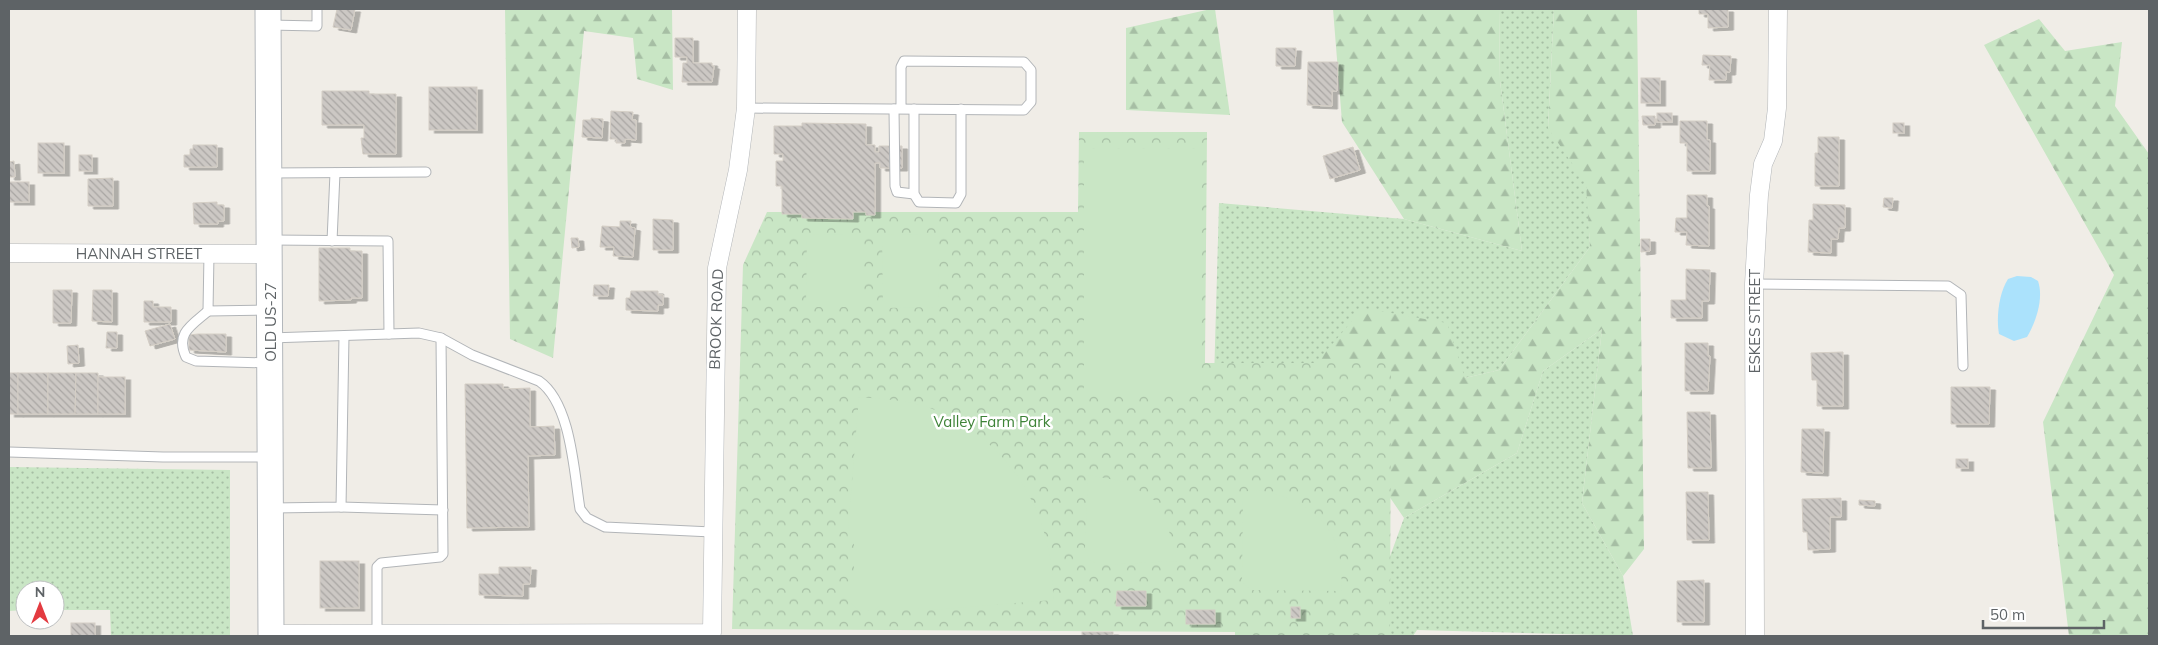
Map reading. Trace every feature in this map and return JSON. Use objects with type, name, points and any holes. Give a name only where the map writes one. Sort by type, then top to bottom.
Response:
[{"type":"main road","name":"OLD US-27","points":[[268,17],[271,635]]},
{"type":"street","name":"BROOK ROAD","points":[[712,635],[716,268],[738,170],[746,108],[747,9]]},
{"type":"street","name":"ESKES STREET","points":[[1755,636],[1754,284],[1759,194],[1763,164],[1773,141],[1777,108],[1778,9]]},
{"type":"street","name":"HANNAH STREET","points":[[9,253],[209,254],[269,247]]},
{"type":"street","points":[[271,635],[712,635]]},
{"type":"lane","points":[[268,17],[317,26],[317,9]]},
{"type":"lane","points":[[746,108],[897,109],[961,109],[1024,110],[1030,102],[1030,70],[1024,62],[904,61],[901,67],[897,109],[895,186],[897,192],[914,194]]},
{"type":"lane","points":[[914,109],[914,194],[919,202],[956,203],[961,194],[961,109]]},
{"type":"lane","points":[[269,173],[426,172]]},
{"type":"lane","points":[[332,241],[335,173]]},
{"type":"lane","points":[[269,247],[332,241],[388,241],[389,334]]},
{"type":"lane","points":[[208,311],[209,254]]},
{"type":"lane","points":[[1754,284],[1948,286],[1961,295],[1963,366]]},
{"type":"lane","points":[[270,310],[208,311],[185,331],[182,349],[186,357],[196,361],[270,363]]},
{"type":"lane","points":[[270,338],[419,333],[441,338],[472,354],[539,381],[551,391],[563,415],[580,508],[587,518],[605,527],[712,532]]},
{"type":"lane","points":[[341,507],[344,336]]},
{"type":"lane","points":[[376,634],[377,567],[382,563],[440,557],[443,554],[441,338]]},
{"type":"lane","points":[[9,452],[163,457],[270,457]]},
{"type":"lane","points":[[270,508],[341,507],[443,510]]},
{"type":"green space","points":[[505,9],[672,9],[673,90],[637,79],[633,38],[584,31],[553,358],[510,339]]},
{"type":"green space","points":[[1215,9],[1230,115],[1126,110],[1126,28]]},
{"type":"green space","points":[[1333,9],[1499,9],[1500,81],[1522,251],[1404,219],[1342,122]]},
{"type":"green space","points":[[1499,9],[1554,9],[1548,127],[1587,184],[1590,247],[1499,370],[1465,378],[1306,375],[1214,380],[1219,203],[1404,219],[1522,251],[1500,81]]},
{"type":"green space","points":[[1554,9],[1637,9],[1644,549],[1623,576],[1582,503],[1602,329],[1543,371],[1517,453],[1404,518],[1306,375],[1363,308],[1447,323],[1465,378],[1499,370],[1590,247],[1586,184],[1548,128]]},
{"type":"green space","points":[[2039,19],[2065,51],[2122,42],[2115,106],[2149,154],[2149,636],[2069,636],[2043,422],[2114,275],[1984,45]]},
{"type":"green space","name":"Valley Farm Park","points":[[1079,132],[1207,132],[1205,363],[1391,363],[1390,636],[1235,636],[1235,632],[732,629],[743,265],[767,212],[1078,212]]},
{"type":"green space","points":[[1084,149],[1201,149],[1201,391],[1084,391]]},
{"type":"green space","points":[[807,234],[863,235],[863,307],[806,307]]},
{"type":"green space","points":[[938,234],[939,307],[883,308],[882,235]]},
{"type":"green space","points":[[1602,329],[1582,503],[1623,576],[1633,636],[1417,630],[1413,636],[1361,636],[1404,518],[1517,453],[1543,371]]},
{"type":"green space","points":[[859,397],[886,399],[930,408],[959,422],[984,439],[1005,460],[1023,484],[1036,511],[1046,539],[1052,569],[1053,600],[919,611],[917,605],[880,605],[874,611],[858,610],[848,600],[848,585],[854,580],[854,543],[847,542]]},
{"type":"green space","points":[[9,467],[230,470],[230,636],[111,636],[110,610],[65,610],[65,580],[15,580],[15,611],[9,611]]},
{"type":"green space","points":[[1088,475],[1126,482],[1154,500],[1169,531],[1177,561],[1100,565],[1089,560],[1085,549]]},
{"type":"green space","points":[[1257,490],[1295,501],[1310,510],[1322,521],[1332,535],[1338,551],[1341,570],[1341,591],[1250,590],[1242,581],[1243,492]]},
{"type":"water","points":[[2017,276],[2031,277],[2038,281],[2040,302],[2027,337],[2014,341],[1999,334],[1998,313],[2000,298],[2008,279]]},
{"type":"building","points":[[337,9],[355,9],[351,30],[333,27]]},
{"type":"building","points":[[1699,9],[1728,9],[1728,27],[1708,28],[1708,14],[1699,14]]},
{"type":"building","points":[[675,38],[693,38],[693,63],[712,63],[712,66],[714,66],[712,82],[682,82],[683,63],[687,63],[687,57],[675,57]]},
{"type":"building","points":[[1276,48],[1296,48],[1295,66],[1276,66]]},
{"type":"building","points":[[1703,55],[1731,56],[1730,72],[1726,72],[1726,80],[1709,80],[1710,65],[1702,65]]},
{"type":"building","points":[[1308,62],[1338,62],[1337,91],[1332,91],[1332,106],[1307,105]]},
{"type":"building","points":[[1641,78],[1660,78],[1660,103],[1641,103]]},
{"type":"building","points":[[429,87],[477,87],[477,130],[429,130]]},
{"type":"building","points":[[322,91],[369,91],[369,94],[396,94],[396,154],[363,154],[361,138],[364,138],[364,125],[322,125]]},
{"type":"building","points":[[611,111],[633,112],[632,120],[636,120],[636,140],[625,139],[625,143],[616,143],[617,139],[610,139]]},
{"type":"building","points":[[1657,113],[1672,113],[1672,122],[1657,122]]},
{"type":"building","points":[[1642,116],[1655,116],[1655,125],[1643,125]]},
{"type":"building","points":[[591,118],[603,119],[602,138],[582,137],[583,120],[591,120]]},
{"type":"building","points":[[1680,121],[1707,121],[1707,140],[1710,140],[1710,171],[1687,171],[1687,143],[1680,143]]},
{"type":"building","points":[[802,123],[866,124],[866,145],[875,145],[875,152],[879,152],[879,146],[902,146],[902,168],[880,168],[880,163],[875,163],[875,215],[866,215],[866,212],[853,212],[853,219],[802,218],[802,214],[782,214],[782,186],[776,186],[776,161],[783,161],[783,154],[774,154],[774,126],[802,126]]},
{"type":"building","points":[[1893,123],[1904,123],[1904,133],[1893,133]]},
{"type":"building","points":[[1818,137],[1839,137],[1839,186],[1815,186],[1815,153],[1818,153]]},
{"type":"building","points":[[38,143],[64,143],[64,173],[38,173]]},
{"type":"building","points":[[193,145],[217,145],[217,167],[184,167],[184,155],[190,155],[190,149],[193,149]]},
{"type":"building","points":[[1353,147],[1360,170],[1330,179],[1323,156]]},
{"type":"building","points":[[79,155],[92,155],[92,171],[79,171]]},
{"type":"building","points":[[14,161],[15,177],[9,177],[9,162]]},
{"type":"building","points":[[113,178],[113,206],[88,206],[88,179]]},
{"type":"building","points":[[9,182],[29,182],[29,202],[9,202]]},
{"type":"building","points":[[1687,195],[1707,195],[1707,206],[1709,206],[1709,246],[1686,245],[1687,232],[1675,232],[1676,218],[1687,218]]},
{"type":"building","points":[[1884,198],[1893,198],[1892,208],[1883,207]]},
{"type":"building","points":[[217,202],[217,205],[224,205],[224,221],[218,221],[218,224],[194,224],[193,203]]},
{"type":"building","points":[[1813,204],[1845,205],[1845,228],[1839,228],[1838,239],[1831,239],[1831,253],[1808,252],[1809,220],[1813,220]]},
{"type":"building","points":[[653,219],[673,220],[673,250],[653,250]]},
{"type":"building","points":[[620,221],[631,221],[630,227],[635,228],[633,257],[613,256],[614,247],[600,247],[602,226],[620,227]]},
{"type":"building","points":[[571,238],[578,238],[579,247],[572,248]]},
{"type":"building","points":[[1641,239],[1650,239],[1650,251],[1641,252]]},
{"type":"building","points":[[319,248],[350,248],[350,251],[362,251],[362,298],[319,301]]},
{"type":"building","points":[[1686,269],[1710,270],[1709,301],[1702,301],[1702,318],[1671,318],[1671,300],[1686,300]]},
{"type":"building","points":[[594,285],[609,285],[608,296],[593,296]]},
{"type":"building","points":[[53,290],[72,290],[71,323],[53,323]]},
{"type":"building","points":[[93,290],[112,290],[112,322],[92,321]]},
{"type":"building","points":[[631,291],[658,291],[658,295],[663,295],[663,305],[658,305],[658,311],[626,310],[626,298],[630,298]]},
{"type":"building","points":[[144,301],[153,301],[153,307],[171,307],[171,322],[144,322]]},
{"type":"building","points":[[170,324],[175,339],[150,346],[145,331]]},
{"type":"building","points":[[107,332],[117,332],[117,348],[106,348]]},
{"type":"building","points":[[226,334],[226,352],[189,350],[189,335]]},
{"type":"building","points":[[1685,343],[1708,343],[1708,356],[1710,356],[1708,391],[1685,391]]},
{"type":"building","points":[[78,345],[79,363],[68,364],[67,346]]},
{"type":"building","points":[[1843,352],[1843,406],[1817,406],[1817,380],[1812,380],[1811,353]]},
{"type":"building","points":[[9,373],[18,373],[18,414],[9,414]]},
{"type":"building","points":[[18,373],[48,373],[48,414],[18,414]]},
{"type":"building","points":[[48,373],[76,373],[75,414],[48,414]]},
{"type":"building","points":[[76,373],[98,373],[98,414],[75,414]]},
{"type":"building","points":[[98,377],[125,377],[125,414],[98,414]]},
{"type":"building","points":[[465,384],[503,384],[503,389],[530,388],[530,427],[554,426],[555,455],[528,456],[529,527],[467,528]]},
{"type":"building","points":[[1951,387],[1990,387],[1989,424],[1951,424]]},
{"type":"building","points":[[1687,412],[1710,412],[1711,468],[1688,468]]},
{"type":"building","points":[[1802,429],[1824,429],[1823,473],[1801,472]]},
{"type":"building","points":[[1956,459],[1968,459],[1968,468],[1956,468]]},
{"type":"building","points":[[1686,492],[1708,492],[1709,540],[1687,540]]},
{"type":"building","points":[[1841,498],[1841,517],[1830,517],[1830,549],[1808,550],[1807,532],[1803,532],[1802,499]]},
{"type":"building","points":[[1859,500],[1875,501],[1875,506],[1859,505]]},
{"type":"building","points":[[320,561],[359,561],[359,608],[320,608]]},
{"type":"building","points":[[499,567],[531,567],[530,584],[523,584],[523,596],[479,595],[479,574],[499,574]]},
{"type":"building","points":[[1704,580],[1704,622],[1677,622],[1677,581]]},
{"type":"building","points":[[1117,591],[1146,591],[1146,606],[1116,606]]},
{"type":"building","points":[[1291,607],[1300,607],[1300,618],[1291,618]]},
{"type":"building","points":[[1186,610],[1215,610],[1215,624],[1186,624]]},
{"type":"building","points":[[71,623],[95,623],[95,636],[71,636]]},
{"type":"building","points":[[1082,632],[1113,632],[1113,636],[1082,636]]}]
